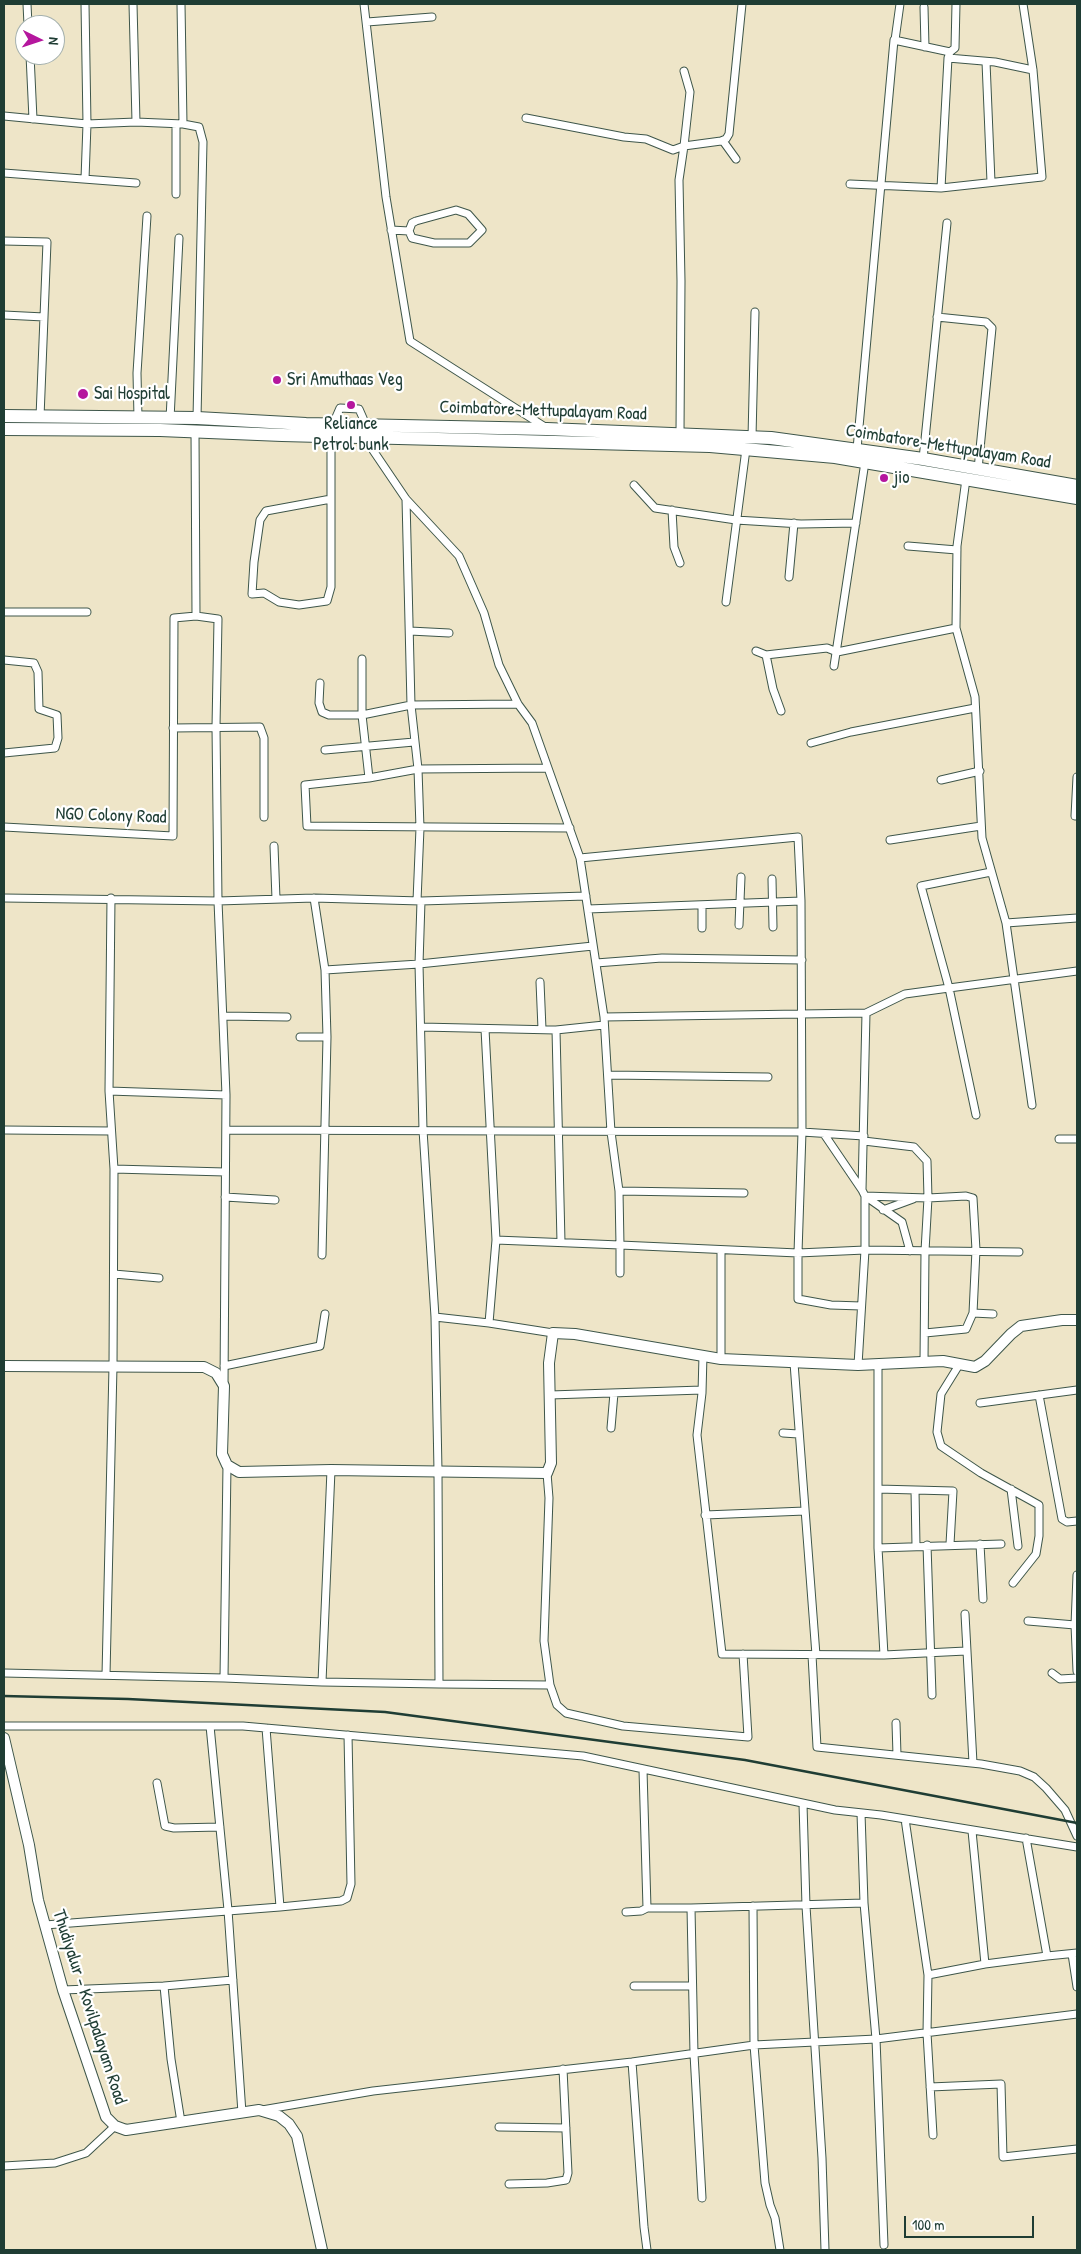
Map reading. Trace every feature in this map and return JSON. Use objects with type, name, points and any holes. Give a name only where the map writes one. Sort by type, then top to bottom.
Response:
[{"type":"highway","points":[[4,416],[197,418],[332,430]]},
{"type":"highway","points":[[4,429],[332,430]]},
{"type":"highway","name":"Coimbatore-Mettupalayam Road","points":[[332,430],[528,434],[547,429],[680,433],[752,437],[835,452]]},
{"type":"highway","points":[[528,434],[641,443],[835,452],[860,455],[966,479],[1077,498]]},
{"type":"highway","name":"Coimbatore-Mettupalayam Road","points":[[860,455],[923,459],[1077,486]]},
{"type":"street","points":[[85,4],[87,124],[85,179]]},
{"type":"street","points":[[133,4],[136,122]]},
{"type":"street","points":[[176,194],[180,124],[181,4]]},
{"type":"street","points":[[364,4],[368,22],[369,58],[391,230],[410,341],[547,429]]},
{"type":"street","points":[[526,118],[624,137],[646,139],[673,150],[684,146],[723,141],[728,134],[742,4]]},
{"type":"street","points":[[834,666],[856,523],[879,187],[900,4]]},
{"type":"street","points":[[941,188],[949,55],[955,48],[956,42],[956,4]]},
{"type":"street","points":[[850,184],[879,187],[941,188],[1042,177],[1033,70],[1023,4]]},
{"type":"street","points":[[924,7],[925,47]]},
{"type":"street","points":[[368,22],[432,17]]},
{"type":"street","points":[[895,40],[949,55],[1033,70]]},
{"type":"street","points":[[986,62],[992,182]]},
{"type":"street","points":[[30,65],[33,119]]},
{"type":"street","points":[[680,433],[679,180],[690,92],[684,71]]},
{"type":"street","points":[[4,116],[87,124],[136,122],[199,127],[202,142],[197,418]]},
{"type":"street","points":[[723,141],[736,159]]},
{"type":"street","points":[[4,173],[136,183]]},
{"type":"street","points":[[456,210],[468,214],[482,230],[469,243],[434,243],[412,238],[409,231],[412,223],[416,220],[456,210]]},
{"type":"street","points":[[138,418],[137,373],[148,216]]},
{"type":"street","points":[[923,459],[947,223]]},
{"type":"street","points":[[391,230],[409,231]]},
{"type":"street","points":[[170,419],[179,238]]},
{"type":"street","points":[[4,241],[47,242],[40,417]]},
{"type":"street","points":[[752,437],[755,312]]},
{"type":"street","points":[[4,315],[44,317]]},
{"type":"street","points":[[937,317],[986,322],[992,328],[978,469]]},
{"type":"street","points":[[331,499],[266,511],[260,520],[252,594],[264,594],[284,604],[299,605],[327,601],[331,587],[332,430],[340,408],[359,409],[365,431],[406,499],[459,556],[484,613],[499,665],[518,704],[532,723],[580,858],[604,1017],[611,1132],[619,1191],[620,1272]]},
{"type":"street","points":[[195,431],[196,616]]},
{"type":"street","points":[[726,602],[746,449]]},
{"type":"street","points":[[966,479],[957,550],[956,628],[975,697],[982,838],[1006,923],[1032,1105]]},
{"type":"street","points":[[634,485],[655,508],[736,520],[794,523],[856,523]]},
{"type":"street","points":[[406,499],[411,706],[418,769],[420,828],[419,964],[423,1130],[435,1317],[439,1684]]},
{"type":"street","points":[[672,510],[674,547],[680,563]]},
{"type":"street","points":[[789,577],[794,523]]},
{"type":"street","points":[[908,546],[957,550]]},
{"type":"street","points":[[4,612],[87,612]]},
{"type":"street","points":[[224,1678],[227,1465],[222,1454],[226,1095],[218,901],[216,727],[218,619],[196,616],[174,618],[173,728],[216,727],[260,726],[264,738],[264,817]]},
{"type":"street","points":[[756,651],[766,655],[827,648],[837,652],[956,628]]},
{"type":"street","points":[[410,631],[449,633]]},
{"type":"street","points":[[766,655],[773,689],[781,711]]},
{"type":"street","points":[[362,659],[364,747],[370,778]]},
{"type":"street","points":[[4,660],[34,663],[38,672],[39,708],[58,715],[58,738],[55,748],[4,753]]},
{"type":"street","points":[[320,683],[319,703],[322,712],[329,715],[362,715],[411,706],[518,704]]},
{"type":"street","points":[[811,743],[859,730],[976,708]]},
{"type":"street","name":"NGO Colony Road","points":[[4,827],[173,836],[173,728]]},
{"type":"street","points":[[325,750],[414,742]]},
{"type":"street","points":[[548,768],[418,769],[370,778],[305,784],[307,826],[570,828]]},
{"type":"street","points":[[941,780],[980,772]]},
{"type":"street","points":[[1077,777],[1075,816],[1077,816]]},
{"type":"street","points":[[890,840],[981,826]]},
{"type":"street","points":[[580,858],[798,837],[802,960],[802,1132],[798,1299],[831,1305],[861,1306]]},
{"type":"street","points":[[274,846],[276,900]]},
{"type":"street","points":[[976,1115],[949,988],[920,886],[991,872]]},
{"type":"street","points":[[739,925],[741,877]]},
{"type":"street","points":[[772,879],[773,927]]},
{"type":"street","points":[[4,898],[218,901],[314,898],[419,901],[586,896]]},
{"type":"street","points":[[106,1676],[114,1366],[114,1169],[109,1091],[111,898]]},
{"type":"street","points":[[314,898],[325,970],[327,1036],[322,1254]]},
{"type":"street","points":[[588,909],[801,901]]},
{"type":"street","points":[[702,905],[702,928]]},
{"type":"street","points":[[1006,923],[1077,918]]},
{"type":"street","points":[[325,970],[419,964],[593,946]]},
{"type":"street","points":[[596,963],[662,958],[802,960]]},
{"type":"street","points":[[604,1017],[866,1013],[905,994],[1077,971]]},
{"type":"street","points":[[540,982],[542,1028]]},
{"type":"street","points":[[858,1365],[865,1250],[866,1013]]},
{"type":"street","points":[[223,1016],[287,1017]]},
{"type":"street","points":[[420,1027],[542,1028],[556,1030],[604,1026]]},
{"type":"street","points":[[485,1028],[496,1240],[489,1323]]},
{"type":"street","points":[[556,1030],[561,1242]]},
{"type":"street","points":[[300,1036],[327,1036]]},
{"type":"street","points":[[608,1075],[768,1077]]},
{"type":"street","points":[[109,1091],[226,1095]]},
{"type":"street","points":[[4,1130],[111,1132]]},
{"type":"street","points":[[226,1130],[423,1130],[490,1133],[802,1132],[864,1138],[914,1147],[927,1161],[928,1198],[925,1251],[924,1362]]},
{"type":"street","points":[[824,1134],[864,1193],[902,1222],[910,1251]]},
{"type":"street","points":[[1059,1139],[1077,1139]]},
{"type":"street","points":[[114,1169],[226,1172]]},
{"type":"street","points":[[619,1191],[744,1192]]},
{"type":"street","points":[[864,1193],[928,1198],[966,1196],[973,1198],[976,1250],[973,1313],[966,1329],[925,1333]]},
{"type":"street","points":[[225,1197],[275,1200]]},
{"type":"street","points":[[884,1210],[918,1197]]},
{"type":"street","points":[[496,1240],[798,1253],[865,1250],[1019,1252]]},
{"type":"street","points":[[722,1250],[722,1359]]},
{"type":"street","points":[[114,1274],[159,1278]]},
{"type":"street","points":[[973,1313],[993,1314]]},
{"type":"street","points":[[224,1366],[320,1346],[325,1314]]},
{"type":"street","points":[[435,1317],[553,1333],[576,1334],[722,1359],[858,1365],[943,1361],[975,1367],[985,1361],[1021,1326],[1062,1320],[1077,1320]]},
{"type":"street","points":[[553,1333],[549,1363],[551,1462],[548,1473],[544,1641],[550,1685],[557,1705],[566,1713],[623,1726],[748,1737],[743,1654]]},
{"type":"street","points":[[703,1355],[702,1390],[697,1435],[722,1654],[884,1655],[966,1652]]},
{"type":"street","points":[[794,1363],[814,1655],[817,1747],[973,1763],[1020,1771],[1034,1777],[1046,1788],[1065,1810],[1077,1836]]},
{"type":"street","points":[[878,1364],[878,1548],[884,1655]]},
{"type":"street","points":[[959,1365],[942,1394],[938,1441],[945,1450],[1039,1504],[1039,1536],[1036,1554],[1013,1583]]},
{"type":"street","points":[[4,1366],[204,1367],[216,1373],[224,1386]]},
{"type":"street","points":[[550,1395],[702,1390]]},
{"type":"street","points":[[980,1403],[1077,1390]]},
{"type":"street","points":[[612,1428],[614,1393]]},
{"type":"street","points":[[1039,1395],[1062,1519],[1067,1522],[1077,1521]]},
{"type":"street","points":[[783,1433],[798,1434]]},
{"type":"street","points":[[227,1465],[239,1472],[331,1470],[548,1473]]},
{"type":"street","points":[[322,1682],[331,1470]]},
{"type":"street","points":[[878,1489],[953,1491],[950,1544]]},
{"type":"street","points":[[1011,1489],[1018,1546]]},
{"type":"street","points":[[915,1490],[916,1546]]},
{"type":"street","points":[[705,1515],[805,1511]]},
{"type":"street","points":[[878,1548],[950,1544],[1001,1544]]},
{"type":"street","points":[[980,1544],[983,1599]]},
{"type":"street","points":[[927,1545],[932,1695]]},
{"type":"street","points":[[1077,1575],[1077,1671]]},
{"type":"street","points":[[965,1614],[966,1652],[971,1697],[973,1763]]},
{"type":"street","points":[[1028,1621],[1076,1625]]},
{"type":"street","points":[[4,1673],[322,1682],[550,1685]]},
{"type":"street","points":[[1052,1674],[1060,1679],[1077,1678]]},
{"type":"street","points":[[896,1723],[897,1755]]},
{"type":"street","points":[[4,1726],[210,1726],[266,1728],[583,1756],[803,1804],[1077,1847]]},
{"type":"street","points":[[210,1726],[228,1910],[242,2113]]},
{"type":"street","points":[[266,1728],[280,1906]]},
{"type":"street","points":[[45,1925],[341,1901],[347,1898],[351,1884],[348,1735]]},
{"type":"street","name":"Thudiyalur - Kovilpalayam Road","points":[[4,1738],[29,1845],[38,1900],[63,1990],[106,2116],[116,2126],[126,2130],[259,2110],[279,2116],[290,2124],[296,2136],[322,2250]]},
{"type":"street","points":[[643,1770],[647,1908]]},
{"type":"street","points":[[158,1783],[164,1826],[174,1828],[220,1827]]},
{"type":"street","points":[[803,1804],[806,1906],[825,2250]]},
{"type":"street","points":[[861,1813],[864,1903],[876,2039],[884,2246]]},
{"type":"street","points":[[905,1819],[928,1975],[927,2033],[933,2135]]},
{"type":"street","points":[[972,1831],[985,1964]]},
{"type":"street","points":[[1026,1838],[1047,1956]]},
{"type":"street","points":[[626,1912],[641,1911],[647,1908],[806,1906],[864,1903]]},
{"type":"street","points":[[753,1906],[754,2045],[765,2183],[775,2218],[780,2250]]},
{"type":"street","points":[[691,1908],[694,2054],[702,2198]]},
{"type":"street","points":[[928,1975],[985,1964],[1075,1954],[1077,1987]]},
{"type":"street","points":[[63,1990],[164,1986],[233,1980]]},
{"type":"street","points":[[164,1986],[171,2059],[181,2122]]},
{"type":"street","points":[[634,1986],[692,1986]]},
{"type":"street","points":[[259,2110],[373,2090],[632,2062],[754,2045],[876,2039],[1077,2014]]},
{"type":"street","points":[[632,2062],[647,2250]]},
{"type":"street","points":[[509,2184],[546,2184],[566,2180],[568,2173],[563,2069]]},
{"type":"street","points":[[930,2087],[1001,2084],[1003,2156],[1077,2149]]},
{"type":"street","points":[[4,2166],[55,2163],[86,2153],[116,2126]]},
{"type":"street","points":[[499,2127],[566,2128]]},
{"type":"railway","points":[[4,1696],[128,1699],[385,1712],[745,1760],[1077,1823]]},
{"type":"place","name":"Sri Amuthaas Veg","points":[[277,380]]},
{"type":"place","name":"Sai Hospital","points":[[83,394]]},
{"type":"place","name":"Reliance Petrol bunk","points":[[351,405]]},
{"type":"place","name":"jio","points":[[884,478]]}]
